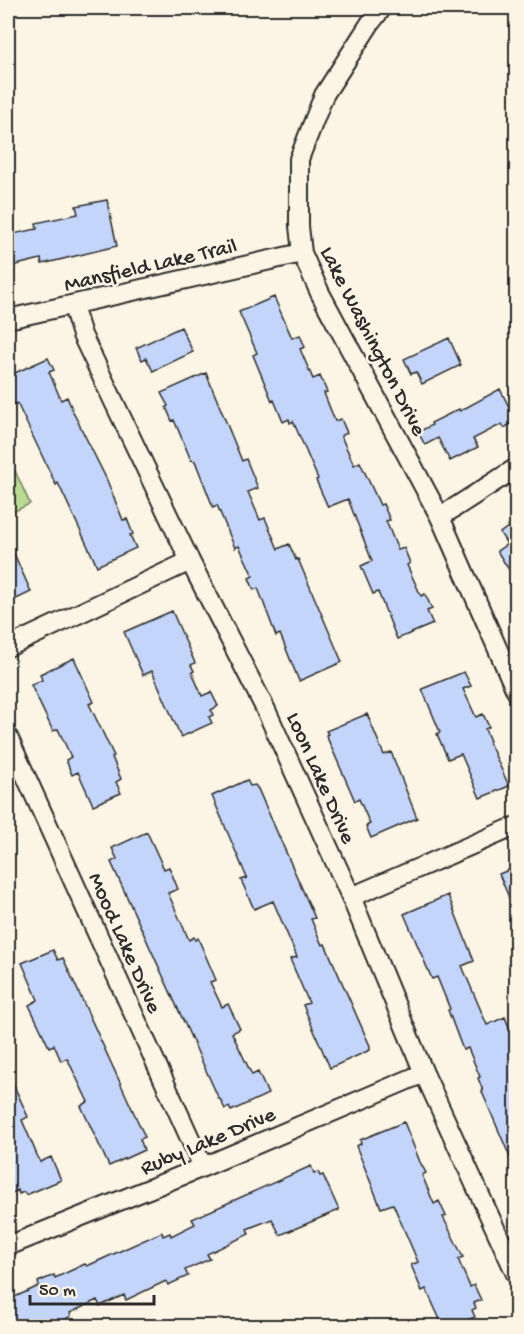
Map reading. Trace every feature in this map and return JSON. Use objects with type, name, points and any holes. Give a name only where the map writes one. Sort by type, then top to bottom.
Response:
[{"type":"street","name":"Lake Washington Drive","points":[[382,8],[370,22],[324,94],[299,159],[299,226],[302,253],[320,293],[440,517],[516,691]]},
{"type":"street","name":"Mansfield Lake Trail","points":[[8,319],[302,253]]},
{"type":"street","name":"Loon Lake Drive","points":[[73,306],[82,334],[190,561],[266,711],[351,897],[424,1073],[516,1274]]},
{"type":"street","points":[[440,517],[516,468]]},
{"type":"street","points":[[8,647],[190,561]]},
{"type":"street","name":"Mood Lake Drive","points":[[8,737],[203,1167]]},
{"type":"street","points":[[351,897],[516,826]]},
{"type":"street","name":"Ruby Lake Drive","points":[[8,1246],[203,1167],[424,1073]]},
{"type":"green space","points":[[8,455],[30,504],[8,514]]},
{"type":"building","points":[[107,200],[117,246],[42,264],[41,259],[8,267],[8,235],[37,229],[36,223],[78,214],[76,206]]},
{"type":"building","points":[[274,297],[292,338],[300,335],[305,347],[300,349],[313,379],[320,376],[335,421],[341,419],[347,433],[341,436],[354,465],[360,462],[380,505],[383,504],[390,520],[386,521],[398,550],[404,548],[410,563],[407,565],[421,596],[425,594],[432,609],[427,611],[433,624],[397,639],[378,592],[373,594],[361,566],[372,561],[348,499],[328,507],[293,421],[290,423],[289,419],[283,422],[274,400],[272,401],[253,355],[257,353],[239,312]]},
{"type":"building","points":[[181,327],[193,352],[153,371],[146,358],[142,360],[136,348]]},
{"type":"building","points":[[449,338],[461,365],[422,384],[416,372],[411,374],[404,359]]},
{"type":"building","points":[[48,358],[54,370],[49,372],[61,400],[67,397],[106,478],[123,520],[127,519],[133,534],[130,535],[136,548],[97,566],[58,483],[56,485],[17,403],[14,405],[8,391],[8,376]]},
{"type":"building","points":[[206,373],[242,461],[246,459],[258,488],[248,492],[260,520],[265,518],[278,549],[289,544],[296,560],[298,559],[342,662],[299,681],[280,634],[276,636],[258,588],[254,590],[249,578],[253,576],[239,546],[235,548],[217,505],[213,507],[195,461],[191,460],[161,393]]},
{"type":"building","points":[[500,389],[516,421],[504,428],[502,424],[473,439],[478,447],[450,461],[438,438],[425,445],[418,432],[432,425],[431,423],[459,409],[460,411]]},
{"type":"building","points":[[516,521],[516,581],[497,551],[507,544],[500,533]]},
{"type":"building","points":[[8,540],[31,592],[8,603]]},
{"type":"building","points":[[172,611],[195,663],[191,665],[194,671],[192,672],[202,696],[211,692],[218,706],[211,710],[213,715],[209,717],[212,723],[181,737],[152,671],[143,675],[124,632]]},
{"type":"building","points":[[74,658],[94,702],[89,704],[114,756],[112,757],[121,779],[116,782],[121,793],[93,805],[78,772],[72,775],[66,760],[71,757],[58,729],[53,731],[31,685],[42,680],[40,674]]},
{"type":"building","points":[[464,672],[471,686],[463,689],[476,717],[483,714],[489,727],[485,729],[489,742],[509,786],[480,798],[461,754],[448,759],[437,734],[440,732],[422,689]]},
{"type":"building","points":[[367,714],[384,755],[391,752],[417,818],[371,838],[366,826],[370,824],[359,799],[355,801],[326,735],[328,734],[326,731]]},
{"type":"building","points":[[247,780],[250,786],[255,785],[258,789],[315,918],[311,919],[322,945],[325,944],[370,1046],[370,1050],[330,1068],[303,1005],[309,1003],[290,959],[297,957],[273,901],[254,909],[241,880],[247,878],[212,796]]},
{"type":"building","points":[[147,832],[164,869],[169,867],[178,889],[168,893],[189,940],[194,937],[195,940],[198,938],[216,980],[210,982],[222,1007],[228,1004],[240,1029],[232,1033],[252,1075],[258,1072],[268,1094],[231,1111],[229,1107],[225,1109],[219,1099],[111,862],[117,859],[112,848]]},
{"type":"building","points":[[516,867],[516,914],[499,874]]},
{"type":"building","points":[[448,895],[474,961],[462,966],[487,1025],[505,1017],[516,1045],[516,1171],[482,1092],[478,1078],[480,1077],[468,1048],[463,1050],[437,977],[432,979],[404,914]]},
{"type":"building","points":[[53,950],[58,960],[63,958],[145,1137],[140,1139],[144,1150],[109,1166],[81,1106],[88,1102],[67,1058],[61,1061],[54,1045],[49,1047],[29,1005],[38,1000],[22,963]]},
{"type":"building","points":[[8,1072],[28,1117],[22,1120],[40,1162],[51,1157],[61,1180],[26,1195],[24,1192],[19,1194],[18,1190],[11,1194],[8,1186]]},
{"type":"building","points":[[404,1122],[426,1173],[422,1175],[434,1204],[439,1201],[446,1216],[443,1217],[463,1257],[458,1259],[470,1287],[474,1285],[481,1300],[474,1303],[476,1308],[472,1310],[475,1317],[452,1326],[443,1326],[426,1289],[422,1291],[411,1265],[418,1262],[393,1204],[381,1208],[356,1146],[361,1144],[360,1140]]},
{"type":"building","points":[[311,1166],[314,1173],[318,1172],[320,1176],[323,1175],[339,1210],[280,1235],[272,1219],[247,1229],[249,1234],[207,1254],[210,1259],[185,1270],[188,1276],[168,1285],[166,1281],[126,1300],[124,1295],[100,1306],[97,1300],[70,1313],[71,1316],[62,1321],[65,1326],[8,1326],[8,1300],[39,1286],[38,1282],[54,1275],[55,1278],[85,1264],[87,1266],[162,1232],[163,1236],[170,1233],[171,1236],[195,1224],[192,1219]]}]
